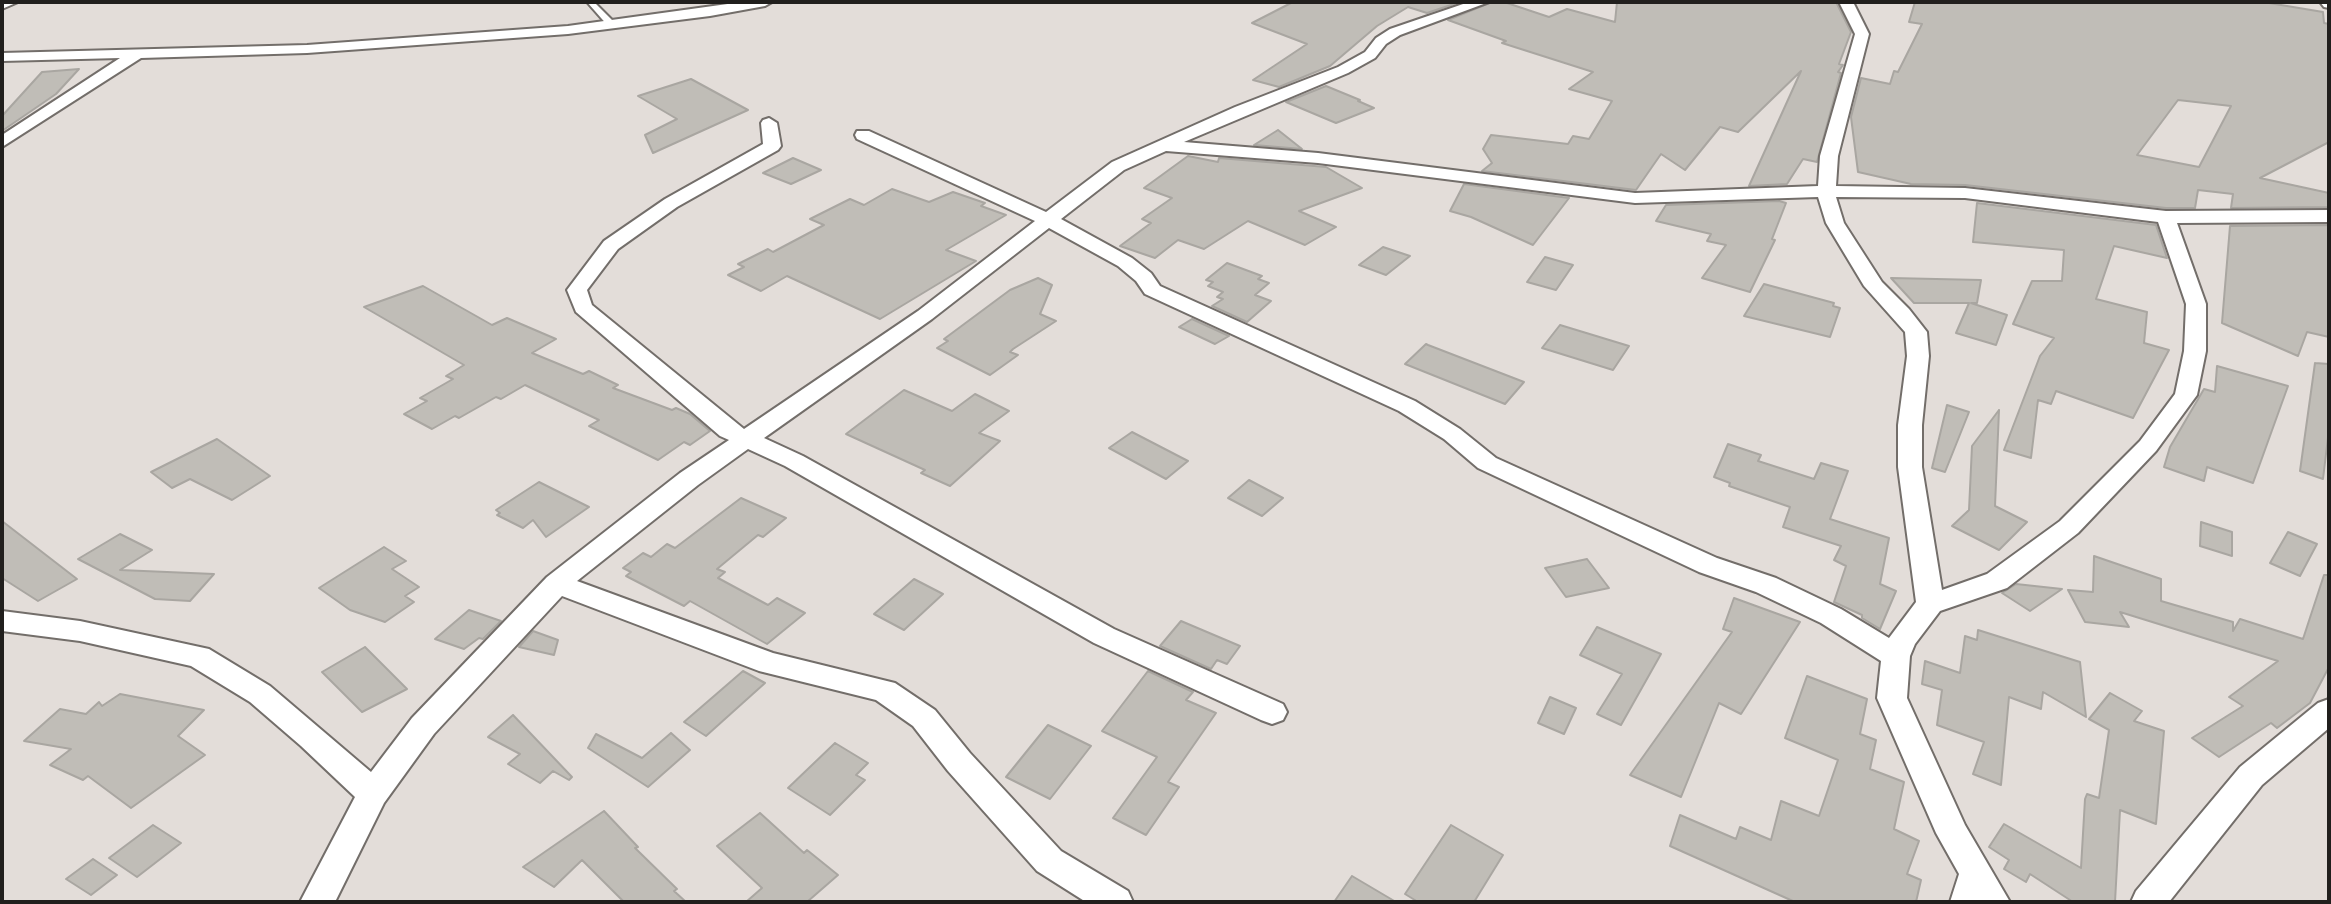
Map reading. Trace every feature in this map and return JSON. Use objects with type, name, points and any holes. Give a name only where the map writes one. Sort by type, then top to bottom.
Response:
[{"type":"street","points":[[2,5],[11,2]]},
{"type":"street","points":[[2,57],[140,52],[245,53],[612,25],[765,2]]},
{"type":"street","points":[[317,902],[373,794],[423,726],[557,584],[593,553],[745,439],[925,315],[1118,166],[1305,83],[1343,70],[1370,55],[1381,41],[1395,32],[1482,2]]},
{"type":"street","points":[[1846,2],[1862,34],[1829,156],[1826,193],[1835,223],[1874,286],[1902,313],[1916,332],[1918,356],[1910,425],[1910,467],[1930,604]]},
{"type":"street","points":[[2,142],[140,52]]},
{"type":"street","points":[[769,123],[772,146],[632,228],[611,245],[577,290],[583,308],[728,431],[794,461],[1104,636],[1272,712]]},
{"type":"street","points":[[863,135],[1046,219],[1125,262],[1144,277],[1152,290],[1407,406],[1452,434],[1487,463],[1708,565],[1766,585],[1831,616],[1896,656]]},
{"type":"street","points":[[1164,146],[1318,158],[1635,198],[1781,191],[1965,193],[2166,217],[2329,216]]},
{"type":"street","points":[[1993,902],[1971,887],[1952,833],[1892,698],[1896,656],[1902,640],[1930,604],[1997,581],[2069,527],[2148,446],[2186,395],[2195,351],[2196,304],[2166,217]]},
{"type":"street","points":[[557,584],[769,663],[885,691],[924,718],[959,762],[1049,861],[1116,902]]},
{"type":"street","points":[[2,621],[80,631],[199,657],[260,694],[373,794]]},
{"type":"street","points":[[2148,902],[2251,776],[2329,711]]},
{"type":"lane","points":[[590,2],[612,25]]},
{"type":"building","points":[[1293,2],[1460,2],[1427,13],[1408,7],[1377,26],[1330,66],[1279,87],[1253,80],[1307,44],[1252,23]]},
{"type":"building","points":[[1492,2],[1504,2],[1549,17],[1567,9],[1615,22],[1617,2],[1836,2],[1851,32],[1839,64],[1843,65],[1838,72],[1841,73],[1817,162],[1803,159],[1787,184],[1749,186],[1801,71],[1738,132],[1720,127],[1685,170],[1661,154],[1636,190],[1482,171],[1492,163],[1483,149],[1491,135],[1568,144],[1573,136],[1589,139],[1612,101],[1569,89],[1593,72],[1502,43],[1506,41],[1448,20]]},
{"type":"building","points":[[1915,2],[2263,2],[2323,12],[2324,23],[2329,24],[2329,142],[2260,178],[2329,193],[2329,207],[2231,208],[2233,194],[2198,190],[2195,208],[2166,208],[1965,185],[1911,184],[1858,172],[1851,117],[1861,78],[1890,84],[1894,71],[1898,72],[1922,24],[1909,22]],"holes":[[[2178,100],[2231,106],[2199,167],[2137,155]]]},
{"type":"building","points":[[79,69],[56,94],[2,131],[2,116],[42,72]]},
{"type":"building","points":[[691,79],[748,110],[653,153],[645,135],[677,119],[638,96]]},
{"type":"building","points":[[1326,86],[1374,108],[1336,123],[1286,102]]},
{"type":"building","points":[[1278,130],[1302,149],[1254,145]]},
{"type":"building","points":[[1188,156],[1218,162],[1219,158],[1326,167],[1362,188],[1299,211],[1336,227],[1305,245],[1248,221],[1204,249],[1178,240],[1155,258],[1120,246],[1151,223],[1142,219],[1172,198],[1144,188]]},
{"type":"building","points":[[793,158],[821,170],[791,184],[763,173]]},
{"type":"building","points":[[1464,184],[1569,198],[1533,245],[1471,217],[1450,211]]},
{"type":"building","points":[[892,189],[929,202],[953,192],[985,203],[981,206],[1006,215],[946,250],[976,261],[880,319],[787,276],[761,291],[728,275],[744,267],[738,264],[768,249],[773,252],[824,225],[810,219],[850,199],[864,205]]},
{"type":"building","points":[[1786,203],[1772,239],[1775,240],[1750,292],[1702,278],[1726,245],[1707,241],[1711,234],[1656,221],[1666,205]]},
{"type":"building","points":[[1977,203],[2156,225],[2167,258],[2114,246],[2096,299],[2147,312],[2144,343],[2169,350],[2133,418],[2056,391],[2051,404],[2038,400],[2031,458],[2004,450],[2040,356],[2054,338],[2013,324],[2032,281],[2062,281],[2064,250],[1973,242]]},
{"type":"building","points":[[2329,225],[2329,337],[2307,332],[2298,356],[2222,323],[2230,226]]},
{"type":"building","points":[[1383,247],[1410,256],[1386,275],[1359,265]]},
{"type":"building","points":[[1545,257],[1573,265],[1556,290],[1527,282]]},
{"type":"building","points":[[1227,263],[1262,276],[1258,279],[1269,283],[1255,295],[1271,301],[1247,322],[1212,306],[1223,299],[1217,297],[1223,292],[1208,286],[1213,282],[1206,280]]},
{"type":"building","points":[[1038,278],[1052,285],[1040,314],[1056,321],[1013,349],[1010,352],[1018,355],[990,375],[937,348],[948,341],[944,339],[1010,290]]},
{"type":"building","points":[[1891,278],[1981,280],[1977,303],[1971,303],[2007,315],[1996,345],[1956,333],[1969,303],[1914,303]]},
{"type":"building","points":[[1764,284],[1834,303],[1833,306],[1840,308],[1830,337],[1744,316]]},
{"type":"building","points":[[423,286],[492,325],[507,318],[556,339],[532,353],[583,374],[589,371],[618,385],[613,388],[690,414],[710,431],[690,445],[684,442],[658,460],[589,426],[599,420],[525,385],[432,429],[404,414],[427,401],[420,398],[453,379],[446,376],[464,365],[364,307]]},
{"type":"building","points":[[1192,319],[1229,336],[1215,344],[1179,327]]},
{"type":"building","points":[[1560,325],[1629,346],[1613,370],[1542,348]]},
{"type":"building","points":[[1426,344],[1524,382],[1505,404],[1405,364]]},
{"type":"building","points":[[2315,363],[2329,364],[2329,429],[2323,479],[2300,471]]},
{"type":"building","points":[[2217,366],[2288,386],[2253,483],[2207,467],[2204,481],[2164,467],[2170,447],[2204,389],[2215,392]]},
{"type":"building","points":[[904,390],[952,411],[975,394],[1009,411],[979,433],[1000,441],[950,486],[921,473],[925,470],[846,434]]},
{"type":"building","points":[[1947,405],[1969,412],[1945,472],[1932,468]]},
{"type":"building","points":[[1999,410],[1995,506],[2027,522],[1999,550],[1952,526],[1969,510],[1972,446]]},
{"type":"building","points":[[1132,432],[1188,461],[1166,479],[1109,448]]},
{"type":"building","points":[[217,439],[270,476],[232,500],[190,479],[172,488],[151,472]]},
{"type":"building","points":[[1728,444],[1761,455],[1758,461],[1814,479],[1821,463],[1848,471],[1830,519],[1889,538],[1880,584],[1896,591],[1880,629],[1862,615],[1834,602],[1846,566],[1834,560],[1841,546],[1783,527],[1790,507],[1729,486],[1730,483],[1714,477]]},
{"type":"building","points":[[1249,480],[1283,498],[1262,516],[1228,498]]},
{"type":"building","points":[[539,482],[589,507],[546,537],[533,520],[523,528],[497,515],[500,513],[496,510]]},
{"type":"building","points":[[741,498],[786,518],[763,537],[758,535],[717,569],[725,572],[718,578],[768,605],[777,598],[805,613],[767,644],[690,601],[684,606],[626,576],[631,572],[623,568],[643,553],[651,557],[667,544],[675,548]]},
{"type":"building","points":[[2,521],[77,579],[38,601],[2,578]]},
{"type":"building","points":[[2201,522],[2232,532],[2232,556],[2200,546]]},
{"type":"building","points":[[2288,532],[2317,544],[2300,576],[2270,563]]},
{"type":"building","points":[[120,534],[152,550],[120,570],[214,574],[190,601],[155,599],[78,559]]},
{"type":"building","points":[[384,547],[406,561],[392,569],[419,587],[405,596],[414,602],[385,622],[350,610],[319,588]]},
{"type":"building","points":[[2094,556],[2161,579],[2161,601],[2233,622],[2233,631],[2240,619],[2303,639],[2324,575],[2329,575],[2329,667],[2310,703],[2277,728],[2271,723],[2219,757],[2192,738],[2243,706],[2229,697],[2278,661],[2120,612],[2129,627],[2085,622],[2068,590],[2093,592]]},
{"type":"building","points":[[1587,559],[1609,588],[1566,597],[1545,568]]},
{"type":"building","points":[[914,579],[943,594],[904,630],[874,614]]},
{"type":"building","points":[[2016,584],[2062,589],[2030,611],[2002,593]]},
{"type":"building","points":[[1734,598],[1800,622],[1741,714],[1719,703],[1681,797],[1630,775],[1732,632],[1723,629]]},
{"type":"building","points":[[469,610],[501,621],[483,639],[479,638],[464,649],[435,639]]},
{"type":"building","points":[[1181,621],[1240,646],[1227,664],[1217,660],[1211,669],[1160,646]]},
{"type":"building","points":[[1597,627],[1661,654],[1621,725],[1597,714],[1622,674],[1580,655]]},
{"type":"building","points":[[1978,630],[2080,662],[2086,717],[2043,692],[2041,709],[2009,697],[2001,785],[1973,774],[1984,742],[1937,725],[1942,690],[1922,684],[1925,661],[1960,673],[1965,636],[1977,640]]},
{"type":"building","points":[[533,631],[558,640],[554,655],[519,647]]},
{"type":"building","points":[[365,647],[407,689],[362,712],[322,672]]},
{"type":"building","points":[[743,671],[765,683],[706,736],[684,722]]},
{"type":"building","points":[[1148,671],[1193,692],[1186,700],[1216,713],[1168,782],[1179,787],[1146,835],[1113,818],[1157,757],[1102,731]]},
{"type":"building","points":[[1807,676],[1867,699],[1860,734],[1876,740],[1870,769],[1904,782],[1894,829],[1919,841],[1907,874],[1921,880],[1916,902],[1795,902],[1670,846],[1680,815],[1736,839],[1740,827],[1771,840],[1781,801],[1819,816],[1838,760],[1785,738]]},
{"type":"building","points":[[2110,693],[2142,711],[2134,721],[2164,731],[2156,824],[2120,810],[2115,902],[2073,902],[2030,874],[2026,882],[2004,869],[2009,860],[1989,847],[2004,824],[2081,868],[2085,799],[2087,794],[2099,798],[2109,730],[2089,719]]},
{"type":"building","points":[[120,694],[204,710],[178,736],[205,755],[131,808],[88,776],[83,780],[50,765],[71,749],[24,741],[60,709],[86,714],[99,702],[102,706]]},
{"type":"building","points":[[1550,697],[1576,708],[1564,734],[1538,723]]},
{"type":"building","points":[[513,715],[572,777],[569,780],[553,771],[540,783],[508,764],[520,754],[488,737]]},
{"type":"building","points":[[1048,725],[1091,746],[1050,799],[1006,777]]},
{"type":"building","points":[[671,733],[690,750],[648,787],[588,748],[596,734],[642,758]]},
{"type":"building","points":[[835,743],[868,763],[856,775],[865,780],[830,815],[788,788]]},
{"type":"building","points":[[604,811],[686,902],[624,902],[582,860],[554,887],[523,867]]},
{"type":"building","points":[[760,813],[804,853],[807,850],[838,875],[807,902],[746,902],[762,888],[717,846]]},
{"type":"building","points":[[153,825],[181,843],[137,877],[109,858]]},
{"type":"building","points":[[1451,825],[1503,855],[1474,902],[1418,902],[1405,894]]},
{"type":"building","points":[[93,859],[117,875],[91,895],[66,879]]},
{"type":"building","points":[[1352,876],[1396,902],[1334,902]]}]
